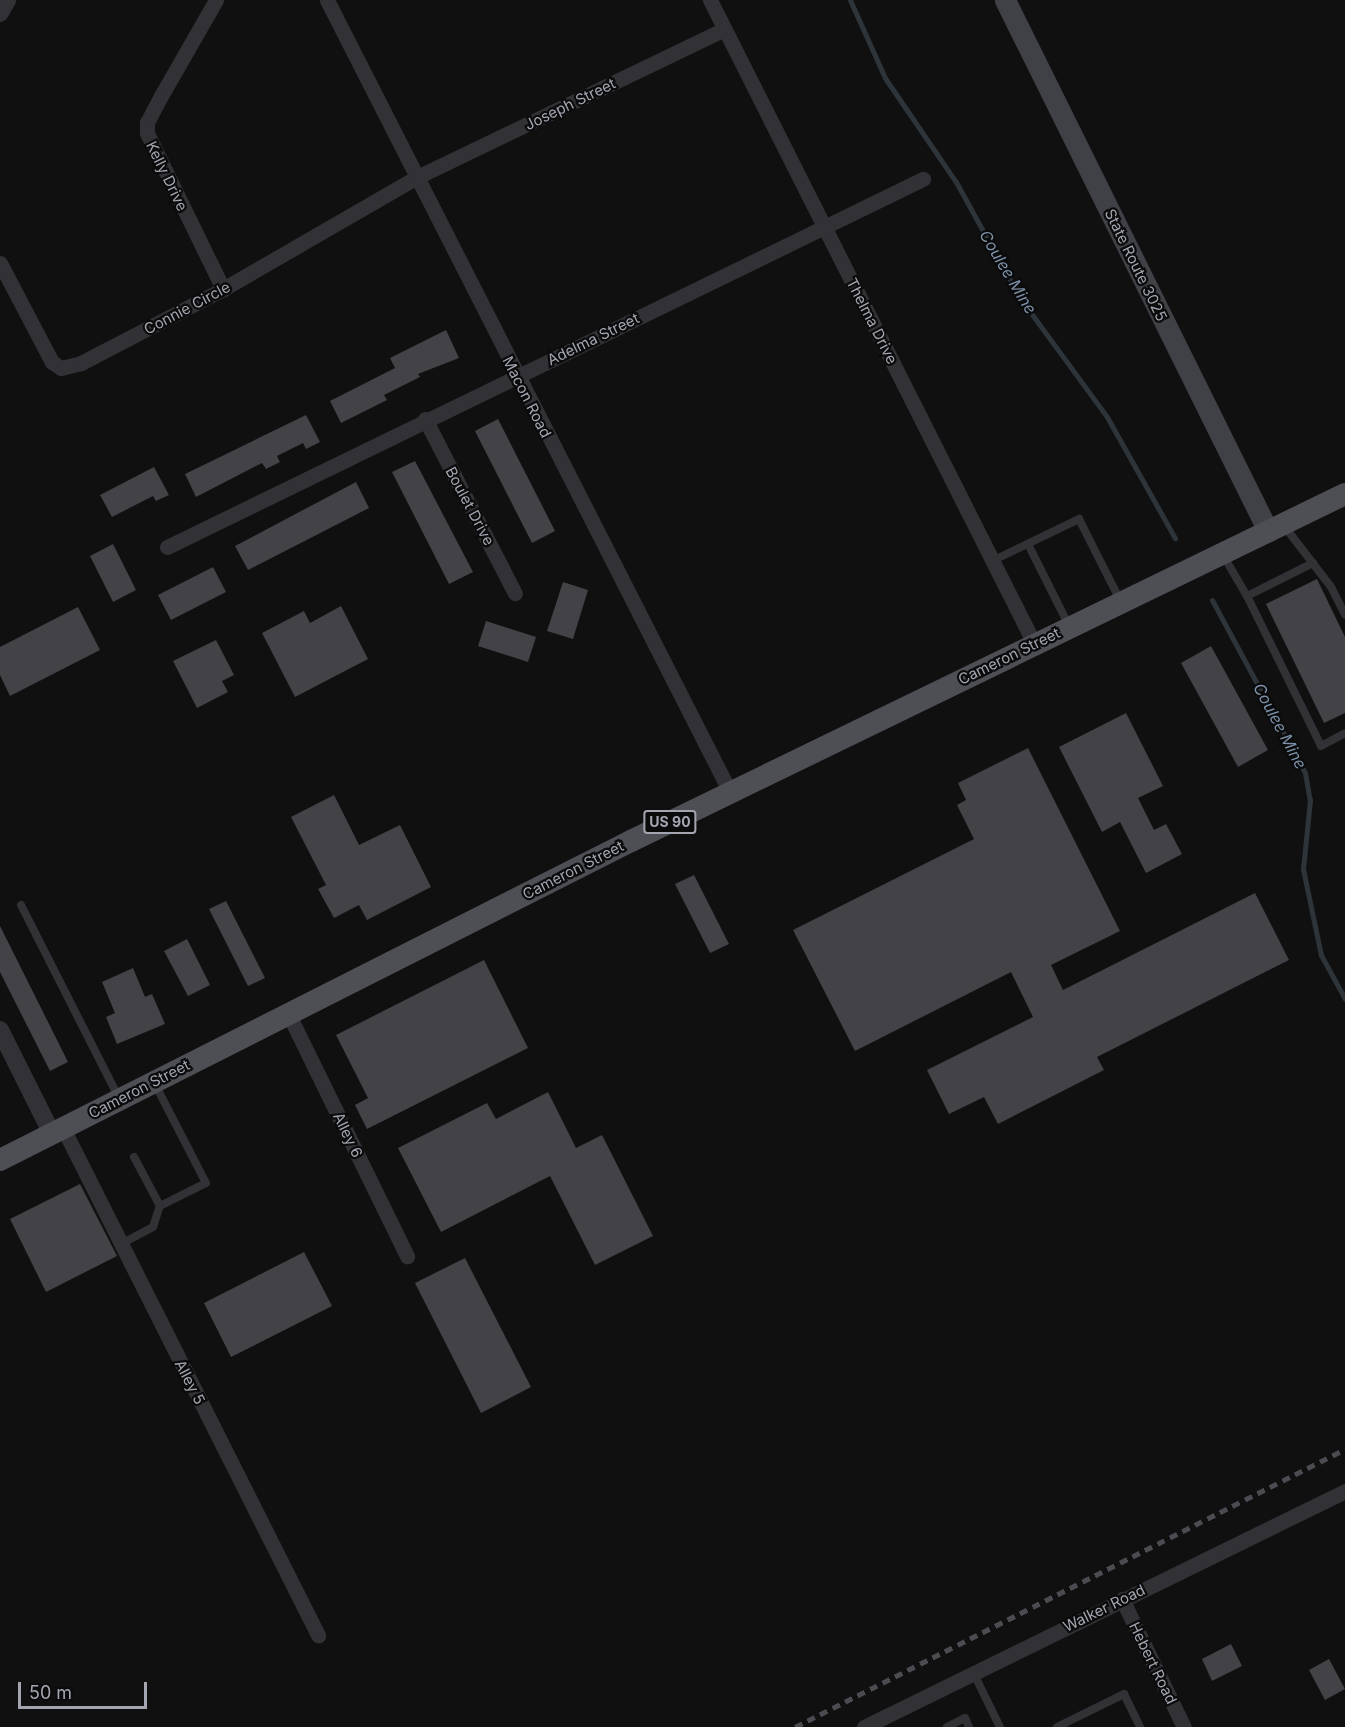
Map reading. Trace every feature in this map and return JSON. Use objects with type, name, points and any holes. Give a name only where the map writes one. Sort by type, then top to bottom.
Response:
[{"type":"main road","name":"State Route 3025","points":[[1005,0],[1275,527]]},
{"type":"main road","name":"Cameron Street","points":[[0,1160],[730,792],[1034,643],[1345,495]]},
{"type":"street","points":[[0,14],[8,0]]},
{"type":"street","name":"Kelly Drive","points":[[216,0],[147,122],[147,133],[223,289]]},
{"type":"street","name":"Macon Road","points":[[327,0],[415,178],[730,792]]},
{"type":"street","name":"Thelma Drive","points":[[710,0],[1034,643]]},
{"type":"street","name":"Joseph Street","points":[[415,178],[724,29]]},
{"type":"street","name":"Connie Circle","points":[[0,263],[45,352],[61,368],[81,363],[223,289],[415,178]]},
{"type":"street","name":"Adelma Street","points":[[167,547],[424,419],[923,179]]},
{"type":"street","name":"Boulet Drive","points":[[424,419],[515,592]]},
{"type":"street","name":"Alley 6","points":[[288,1013],[407,1256]]},
{"type":"street","points":[[0,1030],[58,1131]]},
{"type":"street","name":"Alley 5","points":[[58,1131],[121,1244],[318,1635]]},
{"type":"street","name":"Walker Road","points":[[864,1727],[1345,1491]]},
{"type":"street","name":"Hebert Road","points":[[1122,1599],[1184,1727]]},
{"type":"lane","points":[[992,561],[1079,519],[1120,602]]},
{"type":"lane","points":[[1275,527],[1313,563],[1345,615]]},
{"type":"lane","points":[[1028,544],[1069,627]]},
{"type":"lane","points":[[1222,553],[1247,596],[1321,746],[1345,732]]},
{"type":"lane","points":[[1247,596],[1313,563]]},
{"type":"lane","points":[[21,905],[119,1099]]},
{"type":"lane","points":[[121,1244],[153,1227],[160,1206],[206,1183],[154,1083]]},
{"type":"lane","points":[[134,1157],[160,1206]]},
{"type":"lane","points":[[973,1672],[1000,1727]]},
{"type":"lane","points":[[1057,1727],[1124,1694],[1140,1727]]},
{"type":"lane","points":[[947,1727],[964,1718],[969,1727]]},
{"type":"building","points":[[446,330],[459,358],[418,374],[420,377],[384,395],[387,400],[341,423],[330,401],[395,368],[390,358]]},
{"type":"building","points":[[306,415],[320,442],[306,449],[303,443],[277,456],[280,462],[266,469],[262,463],[196,497],[185,474]]},
{"type":"building","points":[[498,419],[555,531],[532,543],[475,431]]},
{"type":"building","points":[[415,461],[473,572],[449,584],[392,472]]},
{"type":"building","points":[[154,467],[169,495],[156,501],[153,496],[112,517],[100,495]]},
{"type":"building","points":[[356,482],[369,508],[248,570],[235,546]]},
{"type":"building","points":[[113,544],[136,590],[113,602],[90,556]]},
{"type":"building","points":[[213,567],[226,592],[171,620],[158,595]]},
{"type":"building","points":[[1317,579],[1345,637],[1345,713],[1324,723],[1266,604]]},
{"type":"building","points":[[563,582],[588,590],[573,639],[547,631]]},
{"type":"building","points":[[341,606],[368,659],[295,697],[262,633],[304,611],[310,623]]},
{"type":"building","points":[[78,607],[100,650],[10,696],[0,675],[0,647]]},
{"type":"building","points":[[486,621],[536,637],[528,662],[478,646]]},
{"type":"building","points":[[216,640],[234,675],[222,681],[228,692],[197,708],[173,661]]},
{"type":"building","points":[[1211,646],[1268,750],[1238,767],[1181,663]]},
{"type":"building","points":[[1126,713],[1163,786],[1138,798],[1154,830],[1166,824],[1182,854],[1146,873],[1120,822],[1102,832],[1059,747]]},
{"type":"building","points":[[1028,748],[1120,931],[1051,965],[1063,990],[1255,893],[1289,960],[1097,1057],[1104,1070],[998,1124],[984,1097],[949,1114],[927,1070],[1033,1017],[1011,972],[855,1051],[793,930],[974,839],[957,805],[966,800],[958,783]]},
{"type":"building","points":[[334,795],[359,845],[400,825],[431,887],[367,920],[359,905],[334,918],[318,889],[326,885],[291,817]]},
{"type":"building","points":[[694,875],[729,944],[710,953],[675,884]]},
{"type":"building","points":[[226,901],[265,978],[248,986],[209,909]]},
{"type":"building","points":[[0,926],[68,1062],[50,1071],[0,972]]},
{"type":"building","points":[[187,939],[210,985],[188,996],[164,951]]},
{"type":"building","points":[[484,960],[528,1048],[367,1129],[355,1105],[368,1098],[336,1035]]},
{"type":"building","points":[[133,968],[145,997],[152,994],[165,1024],[117,1044],[106,1017],[115,1013],[102,982]]},
{"type":"building","points":[[548,1092],[576,1148],[602,1135],[653,1236],[595,1265],[550,1176],[441,1232],[398,1148],[487,1103],[496,1119]]},
{"type":"building","points":[[80,1184],[117,1256],[46,1292],[10,1219]]},
{"type":"building","points":[[304,1252],[332,1306],[231,1357],[204,1303]]},
{"type":"building","points":[[465,1258],[531,1387],[481,1413],[415,1283]]},
{"type":"building","points":[[1231,1644],[1242,1666],[1212,1681],[1202,1659]]},
{"type":"building","points":[[1329,1659],[1345,1689],[1325,1700],[1309,1670]]},
{"type":"waterway","name":"Coulee Mine","points":[[850,0],[885,78],[956,182],[1020,298],[1107,417],[1175,538]]},
{"type":"waterway","name":"Coulee Mine","points":[[1212,600],[1305,773],[1310,800],[1303,869],[1321,955],[1345,999]]},
{"type":"railway","points":[[795,1727],[1345,1449]]}]
